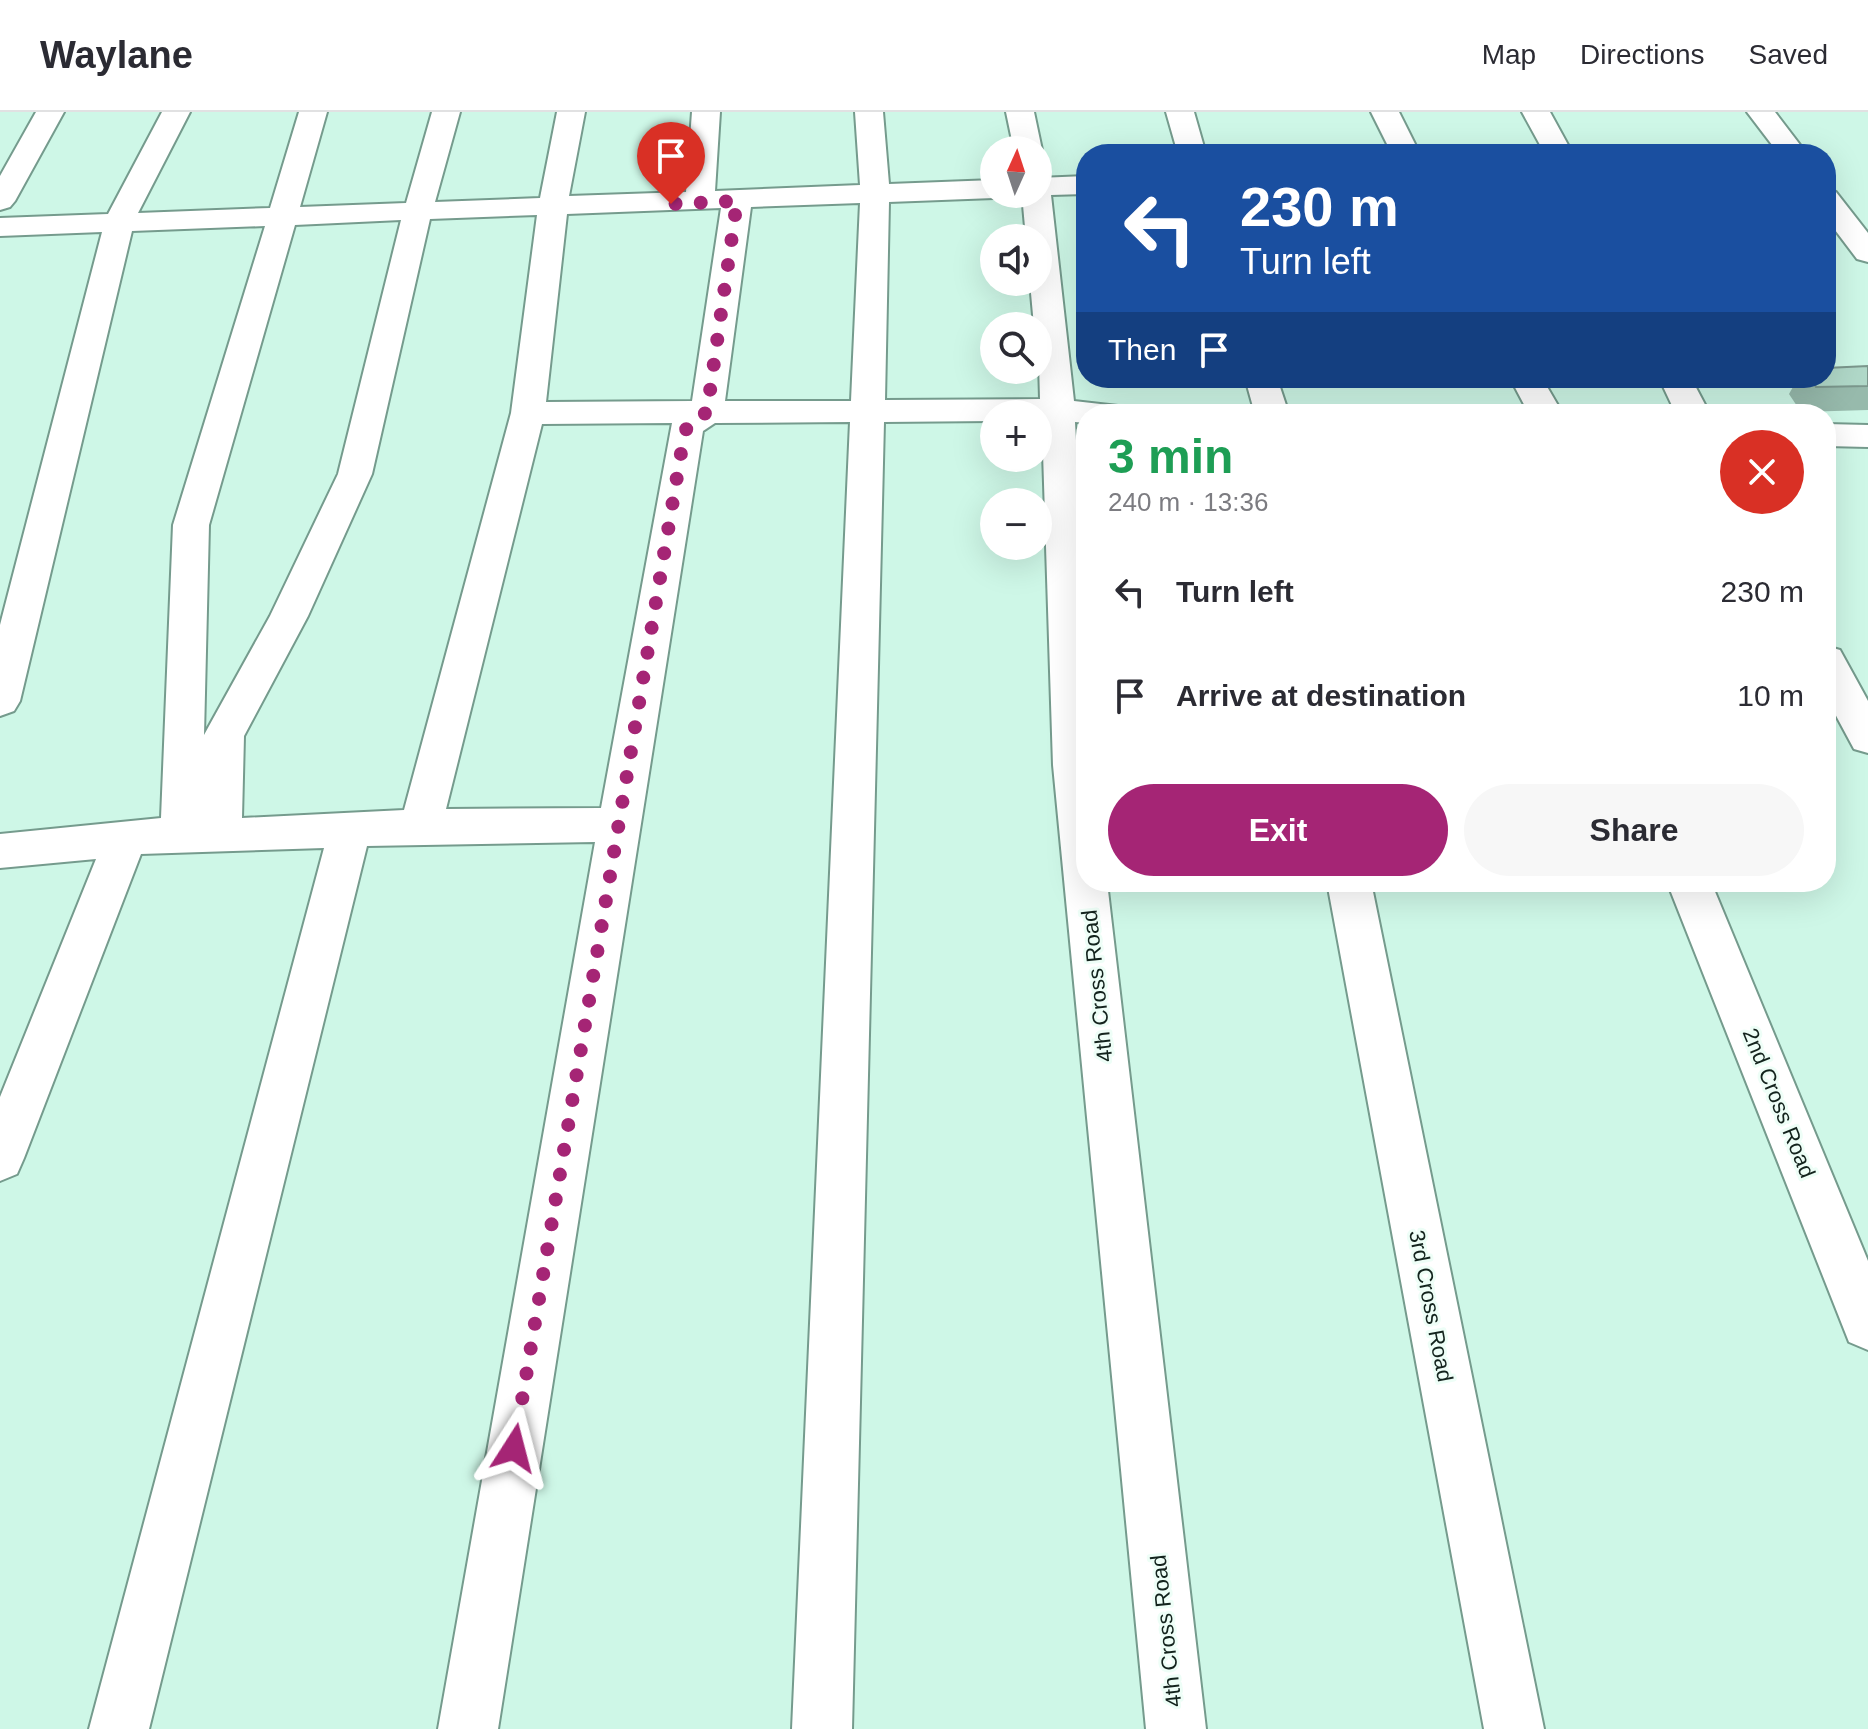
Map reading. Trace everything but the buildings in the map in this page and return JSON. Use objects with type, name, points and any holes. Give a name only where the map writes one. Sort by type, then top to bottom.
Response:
[{"type":"street","points":[[0,201],[50,112]]},
{"type":"street","points":[[0,701],[119,222],[176,112]]},
{"type":"street","points":[[201,835],[191,525],[279,216],[313,112]]},
{"type":"street","points":[[201,835],[224,736],[289,616],[355,474],[418,210],[446,112]]},
{"type":"street","points":[[421,826],[528,413],[553,207],[571,112]]},
{"type":"street","points":[[706,112],[719,202],[707,412]]},
{"type":"street","points":[[822,1729],[875,195],[869,112]]},
{"type":"street","points":[[1020,112],[1025,136]]},
{"type":"street","points":[[1180,112],[1189,144]]},
{"type":"street","points":[[1385,112],[1401,144]]},
{"type":"street","points":[[1536,112],[1554,144]]},
{"type":"street","points":[[1761,112],[1785,144]]},
{"type":"street","points":[[1052,186],[1076,185]]},
{"type":"street","points":[[0,227],[980,190]]},
{"type":"street","name":"4th Cross Road","points":[[1037,208],[1058,410],[1076,793]]},
{"type":"street","points":[[1836,211],[1868,253]]},
{"type":"street","points":[[468,1729],[616,825],[682,447],[687,426],[707,412]]},
{"type":"street","points":[[528,413],[1076,412]]},
{"type":"street","points":[[1836,435],[1868,436]]},
{"type":"street","points":[[1836,679],[1868,738]]},
{"type":"street","points":[[0,851],[201,835],[421,826],[616,825]]},
{"type":"street","points":[[119,1729],[350,831]]},
{"type":"street","points":[[0,1158],[125,840]]},
{"type":"street","name":"4th Cross Road","points":[[1087,892],[1176,1729]]},
{"type":"street","name":"3rd Cross Road","points":[[1351,892],[1514,1729]]},
{"type":"street","name":"2nd Cross Road","points":[[1693,892],[1868,1324]]},
{"type":"route","points":[[514,1448],[616,825],[682,447],[687,426],[707,412],[737,201],[671,204]]}]
